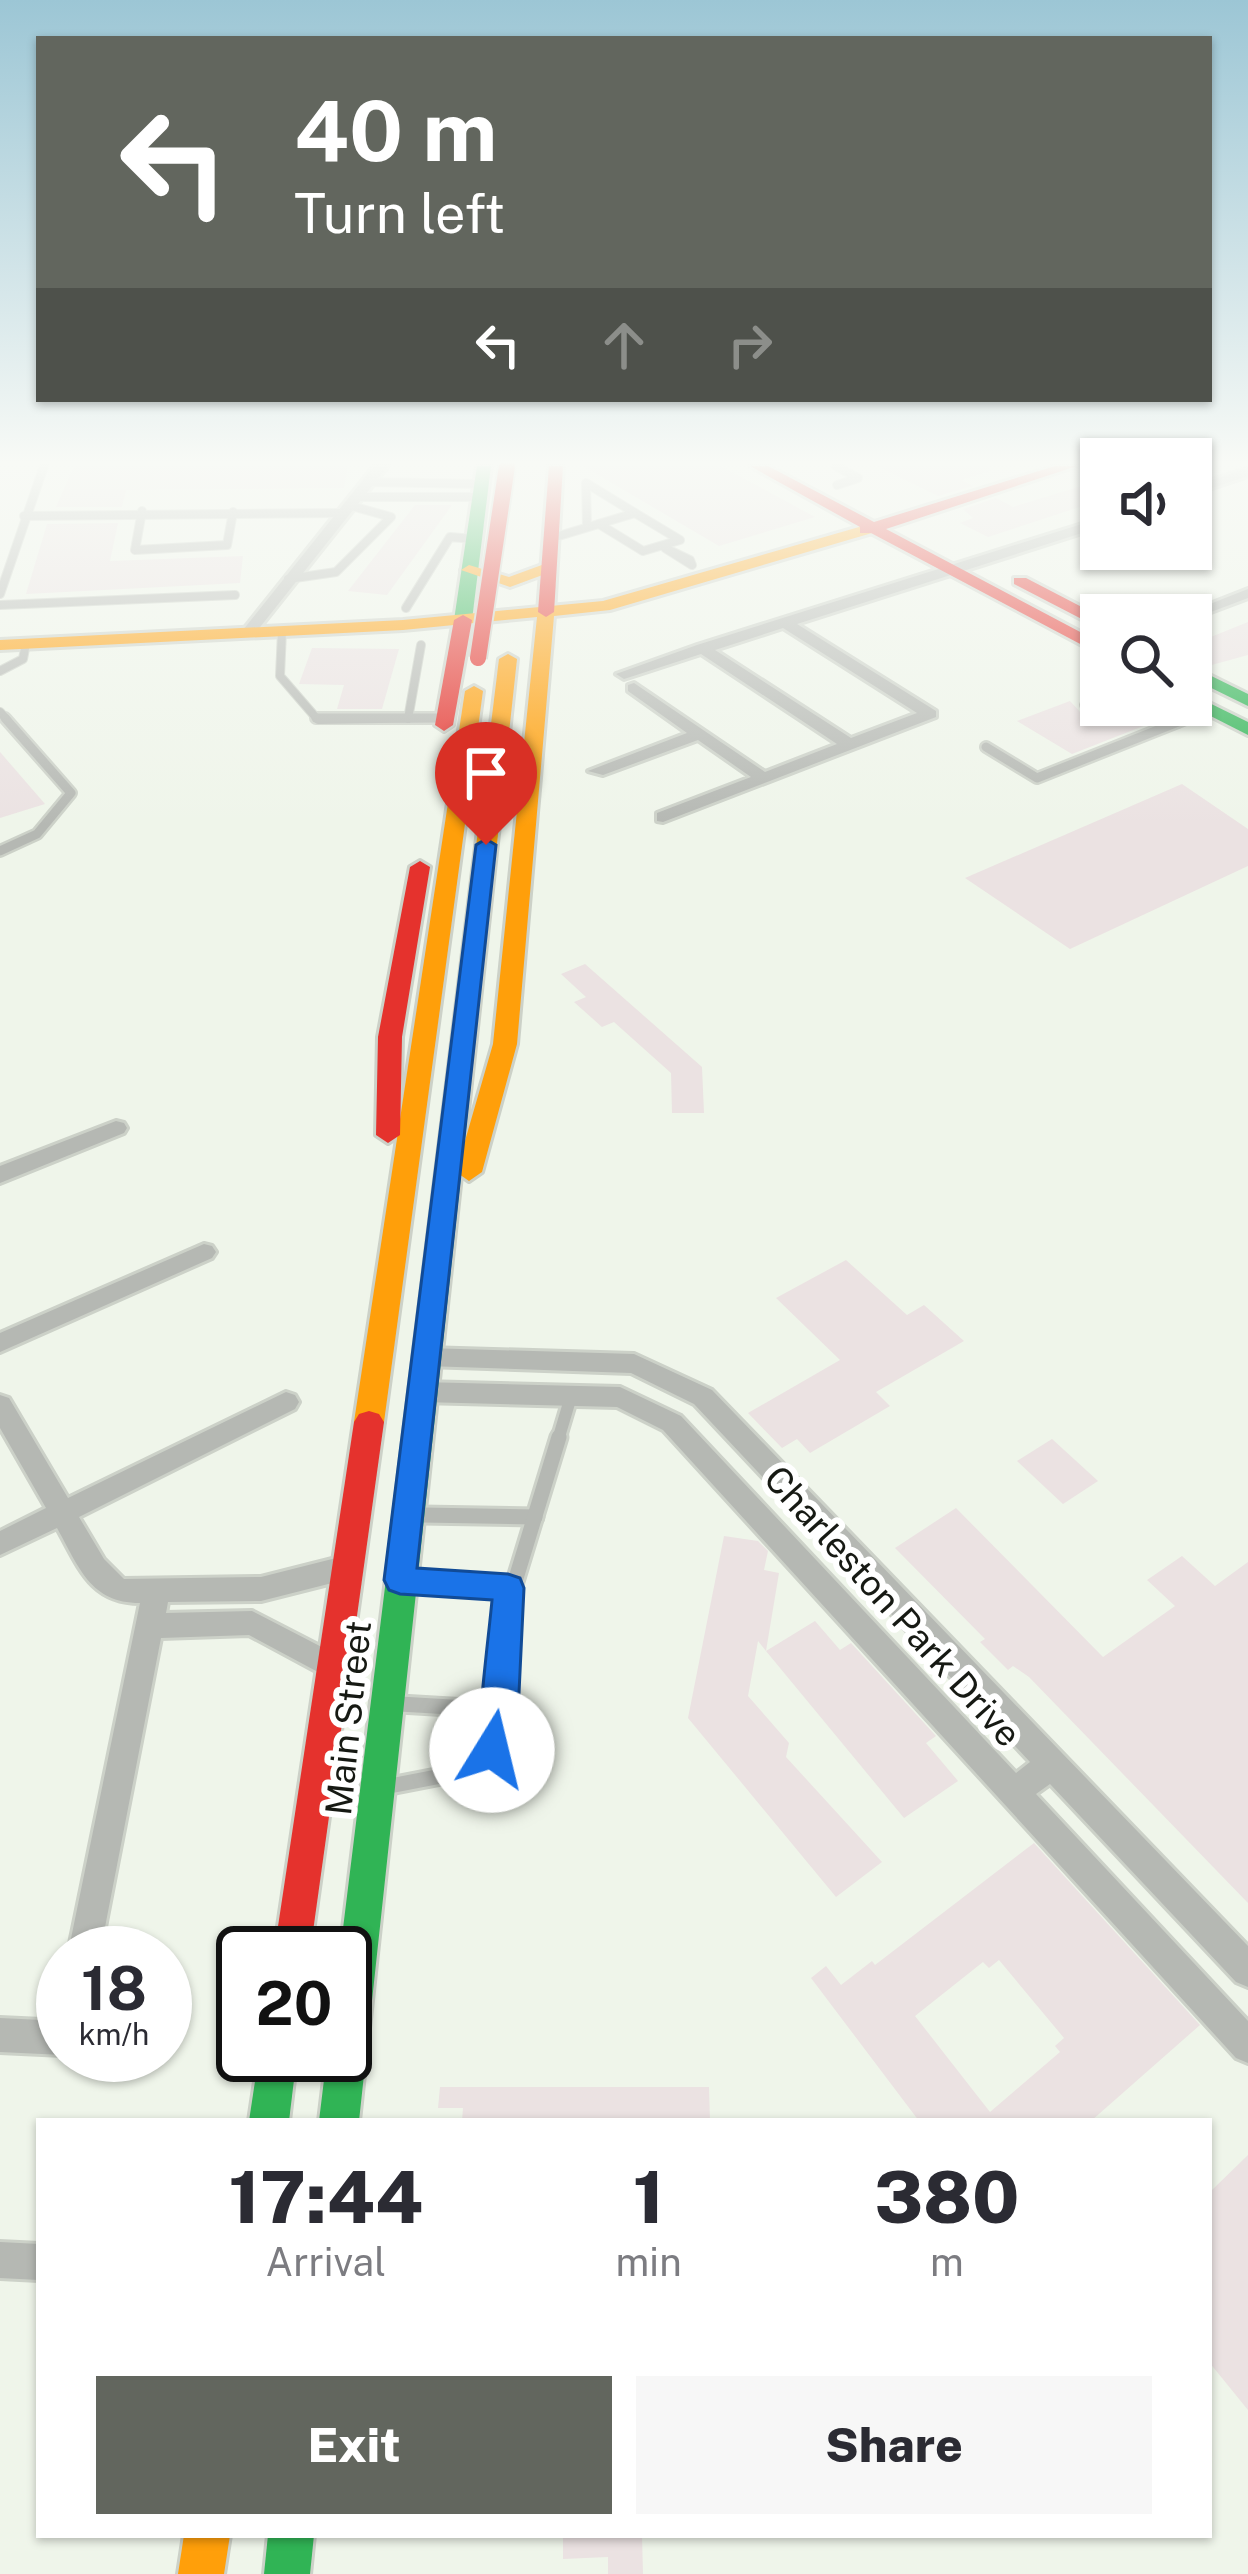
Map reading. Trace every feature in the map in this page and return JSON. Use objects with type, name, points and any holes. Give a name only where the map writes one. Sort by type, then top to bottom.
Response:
[{"type":"main road","points":[[383,1348],[390,1037],[446,718],[468,654],[467,586]]},
{"type":"main road","name":"Main Street","points":[[296,1926],[331,1666],[383,1348],[468,654],[482,586]]},
{"type":"main road","name":"Main Street","points":[[339,2118],[517,586]]},
{"type":"main road","points":[[431,1312],[505,1045],[548,586]]},
{"type":"main road","points":[[253,625],[282,631],[547,605],[604,606],[659,586]]},
{"type":"main road","points":[[983,586],[1080,633]]},
{"type":"main road","points":[[1018,586],[1080,629]]},
{"type":"main road","points":[[0,629],[19,638],[253,625],[406,608],[464,612]]},
{"type":"main road","points":[[468,654],[521,637],[545,648]]},
{"type":"main road","points":[[1212,682],[1248,701]]},
{"type":"main road","points":[[1212,717],[1248,729]]},
{"type":"main road","points":[[269,2118],[274,2082]]},
{"type":"main road","points":[[201,2574],[207,2538]]},
{"type":"main road","points":[[287,2574],[291,2538]]},
{"type":"street","points":[[253,625],[283,586]]},
{"type":"street","points":[[763,778],[629,681],[702,648],[906,586]]},
{"type":"street","points":[[1212,607],[1248,593]]},
{"type":"street","points":[[663,817],[930,714],[783,622]]},
{"type":"street","points":[[702,648],[850,745]]},
{"type":"street","points":[[597,771],[699,734]]},
{"type":"street","points":[[0,1175],[116,1129]]},
{"type":"street","points":[[0,1343],[204,1252]]},
{"type":"street","name":"Charleston Park Drive","points":[[426,1357],[634,1364],[703,1396],[1248,1970]]},
{"type":"street","name":"Charleston Park Drive","points":[[422,1392],[572,1394],[646,1406],[672,1423],[1248,2046]]},
{"type":"street","points":[[0,1544],[286,1402]]},
{"type":"street","points":[[0,1406],[94,1568],[118,1591],[230,1590],[297,1583],[348,1567]]},
{"type":"street","name":"Charleston Park Drive","points":[[716,1470],[753,1450]]},
{"type":"street","points":[[230,1590],[230,1624]]},
{"type":"street","points":[[90,1926],[157,1594]]},
{"type":"street","points":[[152,1626],[252,1623],[331,1666]]},
{"type":"street","name":"Charleston Park Drive","points":[[1012,1793],[1051,1765]]},
{"type":"street","points":[[0,2035],[36,2037]]},
{"type":"street","points":[[0,2260],[36,2262]]},
{"type":"lane","points":[[406,608],[420,586]]},
{"type":"lane","points":[[0,605],[235,595]]},
{"type":"lane","points":[[282,631],[280,676],[318,720],[446,718]]},
{"type":"lane","points":[[0,671],[23,659],[19,638]]},
{"type":"lane","points":[[408,718],[421,645]]},
{"type":"lane","points":[[0,712],[71,793],[37,834],[0,851]]},
{"type":"lane","points":[[986,747],[1037,778],[1156,726]]},
{"type":"lane","points":[[400,1580],[513,1588],[572,1394]]},
{"type":"lane","points":[[407,1515],[535,1516]]},
{"type":"lane","points":[[377,1785],[464,1771],[492,1750],[501,1710],[508,1588]]},
{"type":"lane","points":[[386,1703],[501,1710]]},
{"type":"building","points":[[28,586],[179,586],[26,594]]},
{"type":"building","points":[[352,586],[393,586],[387,595],[348,591]]},
{"type":"building","points":[[1248,622],[1248,655],[1212,665],[1212,637]]},
{"type":"building","points":[[312,648],[399,649],[382,709],[337,709],[344,685],[299,684]]},
{"type":"building","points":[[1070,701],[1080,712],[1080,726],[1143,726],[1072,754],[1017,721]]},
{"type":"building","points":[[0,752],[45,804],[0,818]]},
{"type":"building","points":[[1182,784],[1248,829],[1248,866],[1070,949],[965,878]]},
{"type":"building","points":[[585,964],[702,1067],[704,1113],[672,1113],[671,1073],[614,1022],[602,1027],[574,1002],[586,997],[561,974]]},
{"type":"building","points":[[846,1260],[907,1315],[924,1305],[964,1341],[876,1392],[890,1406],[810,1453],[797,1439],[782,1448],[748,1413],[840,1360],[776,1298]]},
{"type":"building","points":[[1052,1439],[1098,1481],[1063,1504],[1017,1461]]},
{"type":"building","points":[[956,1508],[1103,1657],[1175,1606],[1147,1580],[1182,1556],[1215,1586],[1248,1562],[1248,1903],[1029,1677],[1013,1666],[1008,1670],[980,1642],[985,1639],[895,1548]]},
{"type":"building","points":[[724,1536],[758,1541],[768,1551],[764,1570],[779,1573],[766,1651],[758,1641],[748,1696],[789,1743],[786,1757],[882,1862],[836,1897],[688,1718]]},
{"type":"building","points":[[815,1621],[840,1650],[851,1643],[936,1736],[926,1743],[958,1781],[904,1818],[766,1651]]},
{"type":"building","points":[[1034,1843],[1200,2025],[1094,2118],[917,2118],[811,1978],[826,1966],[841,1985],[872,1961],[875,1965]],"holes":[[[999,1960],[1064,2038],[1055,2046],[1060,2052],[990,2112],[915,2016],[983,1962],[989,1968]]]},
{"type":"building","points":[[440,2087],[709,2087],[710,2118],[462,2118],[463,2108],[438,2108]]},
{"type":"building","points":[[1248,2155],[1248,2410],[1212,2366],[1212,2190]]},
{"type":"building","points":[[563,2538],[642,2538],[643,2574],[608,2574],[608,2557],[563,2559]]},
{"type":"traffic: fast","points":[[463,620],[468,586]]},
{"type":"traffic: fast","points":[[1212,682],[1248,701]]},
{"type":"traffic: fast","points":[[1212,710],[1248,729]]},
{"type":"traffic: fast","points":[[339,2118],[459,1083]]},
{"type":"traffic: fast","points":[[269,2118],[274,2082]]},
{"type":"traffic: fast","points":[[287,2574],[291,2538]]},
{"type":"traffic: slow","points":[[0,645],[403,625],[604,606],[673,586]]},
{"type":"traffic: slow","points":[[469,1172],[505,1044],[546,612]]},
{"type":"traffic: slow","points":[[459,1083],[508,659]]},
{"type":"traffic: slow","points":[[369,1422],[474,691]]},
{"type":"traffic: slow","points":[[201,2574],[207,2538]]},
{"type":"traffic: jam","points":[[478,658],[489,586]]},
{"type":"traffic: jam","points":[[546,612],[548,586]]},
{"type":"traffic: jam","points":[[982,586],[1080,639]]},
{"type":"traffic: jam","points":[[1030,586],[1080,613]]},
{"type":"traffic: jam","points":[[444,725],[463,620]]},
{"type":"traffic: jam","points":[[388,1135],[390,1037],[420,867]]},
{"type":"traffic: jam","points":[[296,1926],[369,1422]]},
{"type":"route","points":[[486,845],[400,1580],[508,1588],[501,1714],[492,1750]]}]
